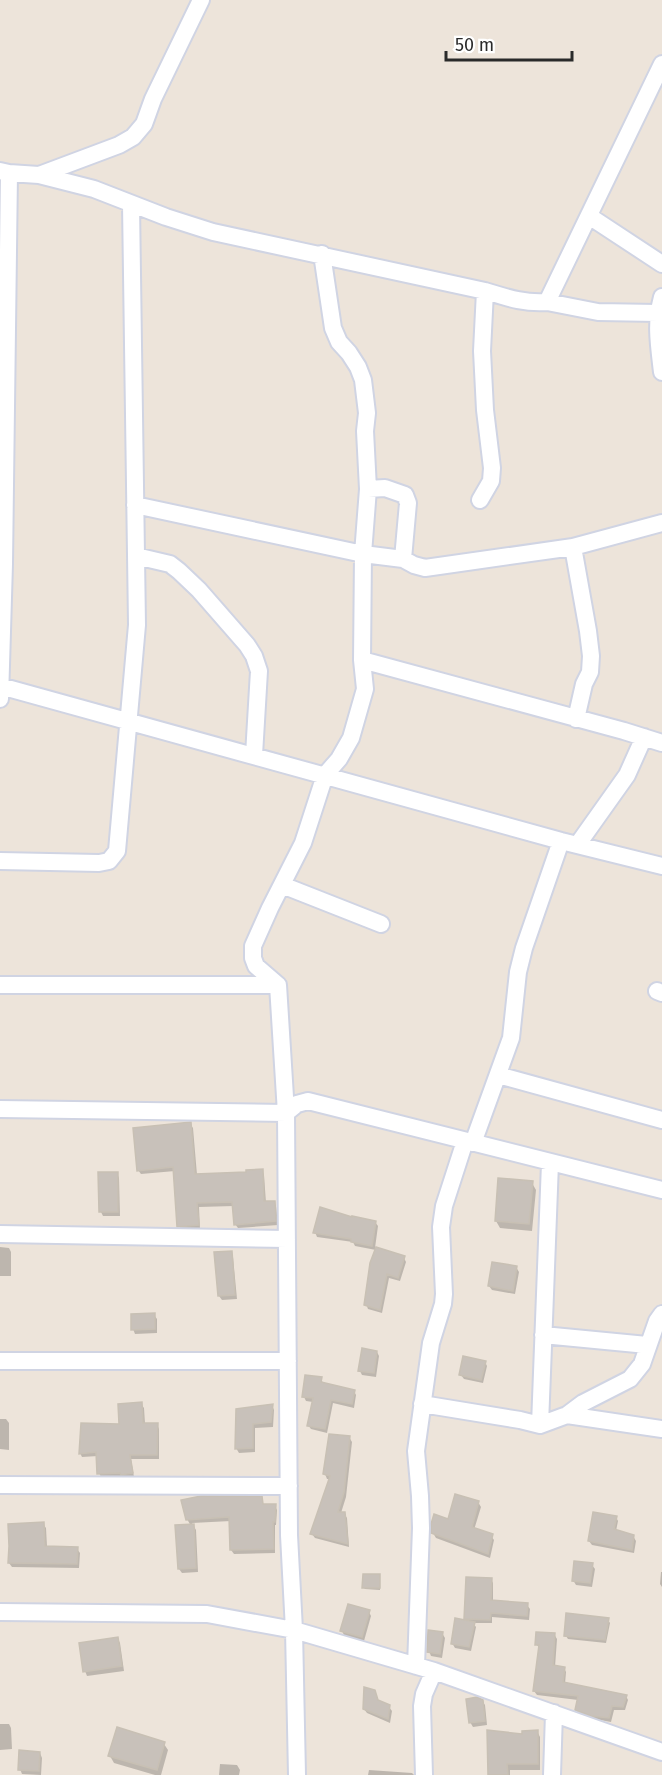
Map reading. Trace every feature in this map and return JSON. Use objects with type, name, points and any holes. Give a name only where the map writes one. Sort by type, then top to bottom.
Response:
[{"type":"street","points":[[39,175],[119,145],[133,136],[144,123],[153,99],[201,0]]},
{"type":"street","points":[[547,302],[657,87],[662,64]]},
{"type":"street","points":[[662,372],[657,332],[660,305],[598,312],[547,302],[533,303],[322,254],[213,232],[93,189],[39,175],[5,172],[0,691],[254,755],[662,866]]},
{"type":"street","points":[[0,861],[99,863],[109,861],[117,851],[137,625],[130,204]]},
{"type":"street","points":[[589,216],[662,264]]},
{"type":"street","points":[[297,1775],[294,1630],[289,1535],[286,1113],[278,985],[256,966],[253,946],[303,843],[325,775],[339,759],[351,738],[365,689],[362,660],[363,554],[368,489],[365,431],[367,413],[363,380],[358,367],[339,342],[333,328],[322,254]]},
{"type":"street","points":[[480,500],[492,481],[482,351],[484,291]]},
{"type":"street","points":[[368,489],[385,489],[405,495],[408,503],[403,559]]},
{"type":"street","points":[[135,505],[363,554],[403,559],[425,568],[573,547],[662,523]]},
{"type":"street","points":[[573,547],[591,656],[590,672],[584,684],[576,719]]},
{"type":"street","points":[[136,555],[170,564],[199,590],[250,650],[258,671],[254,755]]},
{"type":"street","points":[[362,660],[662,743]]},
{"type":"street","points":[[578,844],[627,775],[644,737]]},
{"type":"street","points":[[416,1666],[421,1528],[416,1451],[431,1343],[443,1304],[441,1227],[444,1206],[511,1038],[518,972],[524,948],[561,840]]},
{"type":"street","points":[[282,885],[381,924]]},
{"type":"street","points":[[0,985],[278,985]]},
{"type":"street","points":[[498,1075],[662,1120]]},
{"type":"street","points":[[0,1109],[286,1113],[297,1104],[308,1101],[662,1190]]},
{"type":"street","points":[[540,1425],[549,1163]]},
{"type":"street","points":[[0,1234],[286,1239]]},
{"type":"street","points":[[422,1404],[540,1425],[567,1415],[583,1402],[630,1379],[642,1364],[647,1345],[662,1314]]},
{"type":"street","points":[[543,1335],[647,1345]]},
{"type":"street","points":[[0,1361],[288,1361]]},
{"type":"street","points":[[567,1415],[662,1429]]},
{"type":"street","points":[[0,1485],[289,1486]]},
{"type":"street","points":[[0,1612],[207,1614],[294,1630],[434,1671],[662,1752]]},
{"type":"street","points":[[424,1775],[422,1706],[424,1694],[434,1671]]},
{"type":"street","points":[[552,1775],[554,1713]]},
{"type":"building","points":[[191,1122],[195,1174],[263,1169],[264,1201],[275,1201],[276,1221],[234,1225],[232,1202],[197,1203],[199,1225],[177,1227],[173,1167],[137,1171],[133,1128]]},
{"type":"building","points":[[98,1172],[118,1172],[118,1212],[99,1212]]},
{"type":"building","points":[[498,1178],[533,1181],[529,1224],[495,1221]]},
{"type":"building","points":[[320,1207],[352,1217],[376,1221],[372,1246],[351,1242],[351,1239],[313,1233]]},
{"type":"building","points":[[376,1247],[405,1256],[398,1278],[387,1274],[380,1310],[364,1305],[370,1263]]},
{"type":"building","points":[[232,1251],[235,1295],[218,1296],[214,1252]]},
{"type":"building","points":[[492,1262],[517,1266],[513,1291],[488,1286]]},
{"type":"building","points":[[155,1313],[155,1329],[131,1330],[131,1314]]},
{"type":"building","points":[[362,1348],[377,1351],[374,1373],[358,1371]]},
{"type":"building","points":[[463,1356],[486,1361],[481,1380],[459,1375]]},
{"type":"building","points":[[305,1375],[322,1377],[321,1382],[355,1390],[352,1404],[331,1400],[325,1429],[307,1426],[313,1398],[302,1397]]},
{"type":"building","points":[[142,1402],[143,1423],[158,1423],[157,1455],[130,1455],[133,1473],[97,1474],[96,1452],[79,1454],[81,1423],[119,1424],[118,1404]]},
{"type":"building","points":[[273,1404],[271,1422],[253,1424],[253,1448],[235,1449],[236,1409]]},
{"type":"building","points":[[329,1434],[350,1436],[344,1492],[338,1512],[345,1512],[348,1544],[310,1534],[330,1476],[323,1474]]},
{"type":"building","points":[[455,1494],[479,1501],[472,1527],[493,1534],[488,1554],[431,1533],[434,1514],[448,1519]]},
{"type":"building","points":[[201,1496],[262,1496],[263,1504],[276,1504],[275,1522],[273,1522],[274,1549],[230,1550],[229,1517],[186,1520],[181,1500]]},
{"type":"building","points":[[593,1512],[617,1516],[614,1529],[634,1535],[632,1550],[588,1541]]},
{"type":"building","points":[[44,1522],[45,1546],[78,1547],[77,1564],[8,1563],[8,1524]]},
{"type":"building","points":[[194,1524],[196,1568],[178,1569],[175,1525]]},
{"type":"building","points":[[574,1561],[593,1563],[590,1583],[572,1581]]},
{"type":"building","points":[[363,1574],[380,1574],[380,1588],[362,1588]]},
{"type":"building","points":[[466,1577],[492,1578],[491,1600],[528,1603],[527,1616],[491,1613],[490,1620],[464,1619]]},
{"type":"building","points":[[348,1604],[370,1610],[362,1637],[340,1631]]},
{"type":"building","points":[[566,1613],[609,1618],[605,1640],[564,1636]]},
{"type":"building","points":[[455,1618],[475,1622],[469,1647],[451,1644]]},
{"type":"building","points":[[428,1630],[443,1632],[440,1654],[427,1652]]},
{"type":"building","points":[[536,1632],[555,1633],[553,1665],[565,1667],[563,1682],[627,1695],[623,1707],[612,1706],[609,1718],[591,1716],[575,1710],[578,1696],[533,1691],[539,1645],[535,1645]]},
{"type":"building","points":[[118,1637],[122,1666],[83,1672],[79,1643]]},
{"type":"building","points":[[364,1687],[375,1690],[378,1700],[390,1705],[388,1719],[363,1709]]},
{"type":"building","points":[[477,1697],[483,1700],[485,1721],[469,1723],[466,1699]]},
{"type":"building","points":[[117,1727],[165,1742],[157,1770],[108,1756]]},
{"type":"building","points":[[487,1730],[522,1734],[522,1731],[538,1730],[538,1764],[507,1764],[508,1775],[488,1775]]},
{"type":"building","points":[[19,1750],[40,1752],[39,1771],[18,1770]]}]
